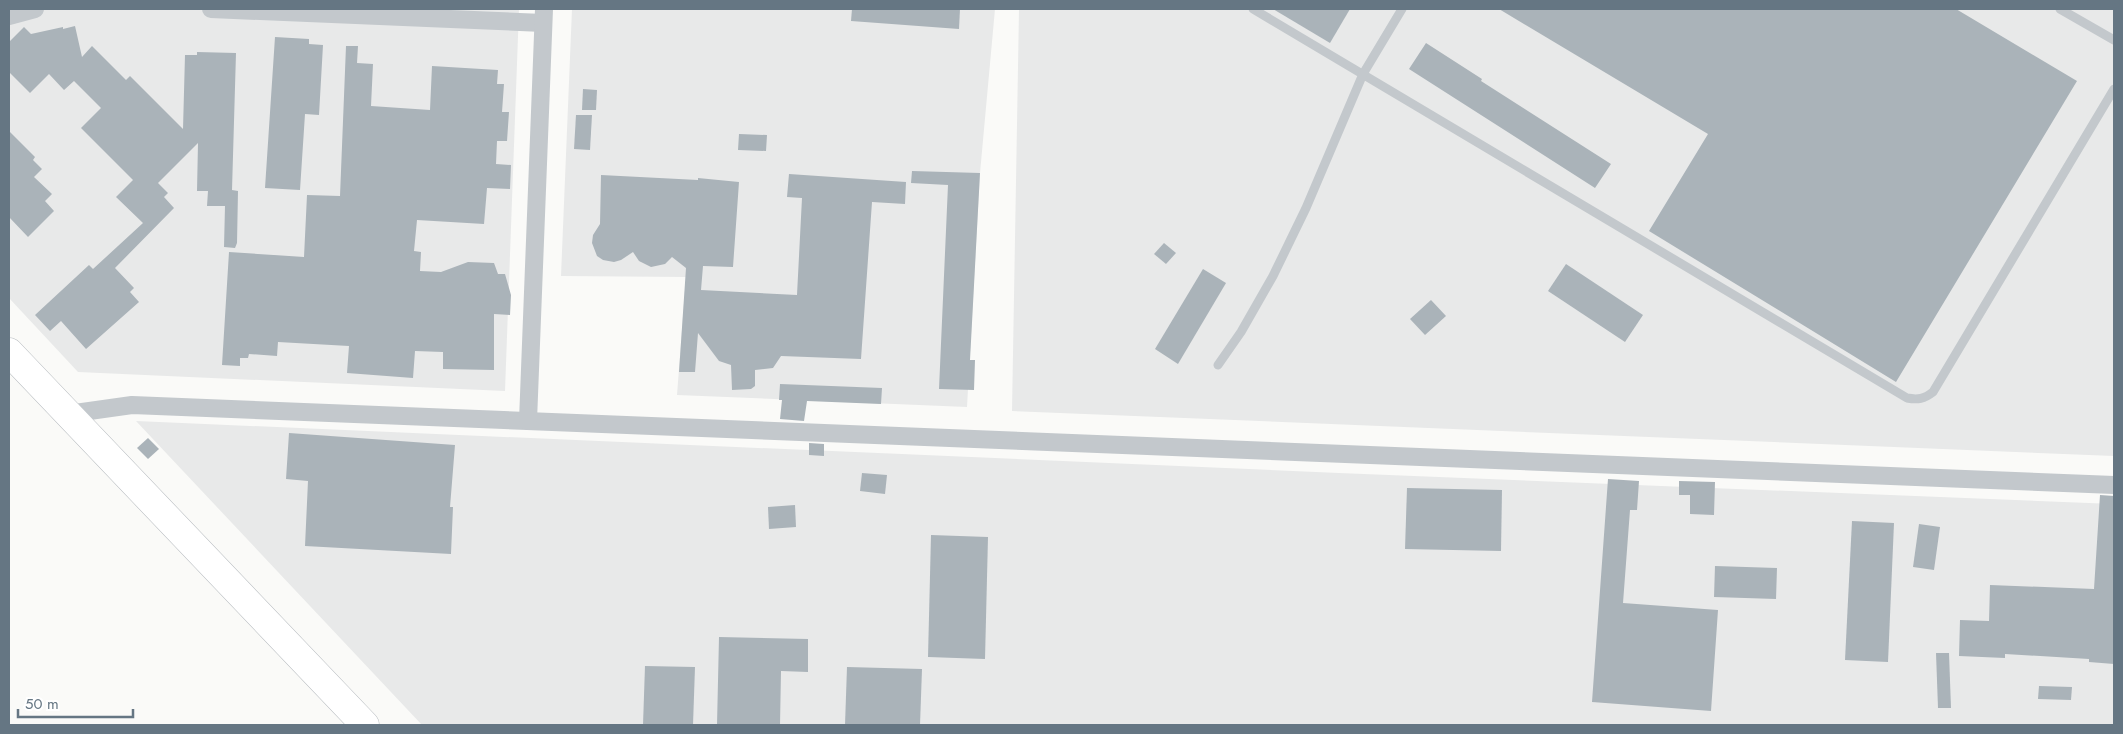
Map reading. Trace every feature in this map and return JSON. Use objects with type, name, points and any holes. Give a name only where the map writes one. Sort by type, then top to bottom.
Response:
[{"type":"main road","points":[[9,352],[366,725]]},
{"type":"street","points":[[9,16],[35,9]]},
{"type":"street","points":[[210,9],[544,16],[528,421]]},
{"type":"street","points":[[68,414],[132,405],[2114,485]]},
{"type":"lane","points":[[1253,9],[1907,398],[1918,400],[1926,398],[1933,392],[2114,89]]},
{"type":"lane","points":[[1218,365],[1241,332],[1274,276],[1306,208],[1363,74],[1402,9]]},
{"type":"lane","points":[[2060,9],[2114,40]]},
{"type":"shaded area","points":[[9,9],[519,9],[505,391],[78,372],[9,298]]},
{"type":"shaded area","points":[[572,9],[995,9],[980,173],[967,407],[677,395],[686,277],[561,276]]},
{"type":"shaded area","points":[[1019,9],[2114,9],[2114,456],[1012,411]]},
{"type":"shaded area","points":[[136,421],[1339,473],[2114,504],[2114,725],[422,725]]},
{"type":"building","points":[[852,9],[960,9],[959,29],[851,21]]},
{"type":"building","points":[[1273,9],[1350,9],[1330,43]]},
{"type":"building","points":[[1499,9],[1956,9],[2077,81],[1896,382],[1649,231],[1708,134]]},
{"type":"building","points":[[75,26],[82,57],[92,46],[126,80],[130,76],[183,129],[185,55],[197,55],[197,52],[236,53],[232,190],[238,191],[237,243],[235,248],[224,247],[225,206],[207,206],[208,191],[197,191],[198,143],[158,183],[168,193],[164,197],[174,208],[115,268],[134,288],[130,292],[139,302],[86,349],[61,321],[50,331],[35,315],[89,265],[93,269],[143,223],[116,197],[133,180],[81,128],[101,108],[74,81],[64,90],[49,74],[30,93],[9,72],[9,42],[24,27],[31,34]]},
{"type":"building","points":[[275,37],[309,39],[309,44],[323,45],[319,115],[305,114],[300,190],[265,188]]},
{"type":"building","points":[[1426,43],[1482,79],[1481,81],[1611,164],[1595,188],[1409,69]]},
{"type":"building","points":[[346,46],[358,46],[357,63],[373,64],[371,106],[430,110],[432,66],[498,70],[497,84],[504,84],[502,112],[509,112],[507,141],[497,141],[496,164],[511,165],[510,189],[487,188],[484,224],[417,220],[414,251],[421,252],[420,271],[441,272],[468,262],[494,263],[498,274],[505,274],[511,295],[510,315],[494,314],[494,370],[443,369],[443,352],[415,351],[413,378],[347,373],[349,346],[278,342],[277,356],[249,354],[248,358],[240,358],[240,366],[222,365],[229,252],[304,257],[307,195],[340,196]]},
{"type":"building","points":[[583,89],[597,90],[596,110],[582,110]]},
{"type":"building","points":[[576,115],[592,115],[590,150],[574,149]]},
{"type":"building","points":[[9,131],[35,157],[33,160],[42,169],[34,177],[52,194],[45,201],[54,211],[28,237],[9,217]]},
{"type":"building","points":[[739,134],[767,135],[766,151],[738,150]]},
{"type":"building","points":[[912,171],[980,173],[970,360],[975,360],[974,390],[939,389],[948,185],[911,183]]},
{"type":"building","points":[[789,174],[906,182],[905,204],[872,202],[861,359],[781,356],[773,368],[755,370],[755,386],[751,389],[732,390],[731,365],[719,361],[698,333],[695,372],[679,372],[686,268],[672,257],[665,264],[651,267],[639,261],[633,252],[614,262],[603,260],[597,256],[592,243],[593,235],[600,224],[601,175],[698,180],[698,178],[739,182],[733,267],[703,266],[701,290],[797,295],[802,198],[787,197]]},
{"type":"building","points":[[1164,243],[1176,253],[1166,264],[1154,254]]},
{"type":"building","points":[[1566,264],[1643,315],[1625,342],[1548,291]]},
{"type":"building","points":[[1203,269],[1226,283],[1178,364],[1155,349]]},
{"type":"building","points":[[1431,300],[1446,316],[1425,335],[1410,319]]},
{"type":"building","points":[[780,384],[882,388],[881,404],[807,401],[804,421],[780,419],[782,400],[779,400]]},
{"type":"building","points":[[289,433],[455,445],[450,507],[453,507],[451,554],[305,546],[308,481],[286,479]]},
{"type":"building","points":[[148,438],[159,449],[148,459],[137,448]]},
{"type":"building","points":[[809,443],[824,444],[824,456],[809,455]]},
{"type":"building","points":[[862,473],[887,475],[885,494],[860,491]]},
{"type":"building","points":[[1608,479],[1639,481],[1637,510],[1630,510],[1623,603],[1718,610],[1711,711],[1592,702]]},
{"type":"building","points":[[1679,481],[1715,482],[1714,515],[1690,514],[1690,495],[1679,495]]},
{"type":"building","points":[[1407,488],[1502,490],[1501,551],[1405,549]]},
{"type":"building","points":[[2100,495],[2114,496],[2114,664],[2089,662],[2089,659],[2005,654],[2005,658],[1959,656],[1960,620],[1989,621],[1990,585],[2094,589]]},
{"type":"building","points":[[795,505],[796,527],[769,529],[768,507]]},
{"type":"building","points":[[1852,521],[1894,523],[1888,662],[1845,660]]},
{"type":"building","points":[[1919,524],[1940,527],[1934,570],[1913,567]]},
{"type":"building","points":[[931,535],[988,537],[985,659],[928,657]]},
{"type":"building","points":[[1715,566],[1777,568],[1776,599],[1714,597]]},
{"type":"building","points":[[719,637],[808,639],[808,672],[781,671],[780,725],[717,725]]},
{"type":"building","points":[[1936,653],[1949,653],[1951,708],[1938,708]]},
{"type":"building","points":[[645,666],[695,667],[693,725],[643,725]]},
{"type":"building","points":[[847,667],[922,669],[920,725],[845,725]]},
{"type":"building","points":[[2039,686],[2072,687],[2071,700],[2038,699]]}]
